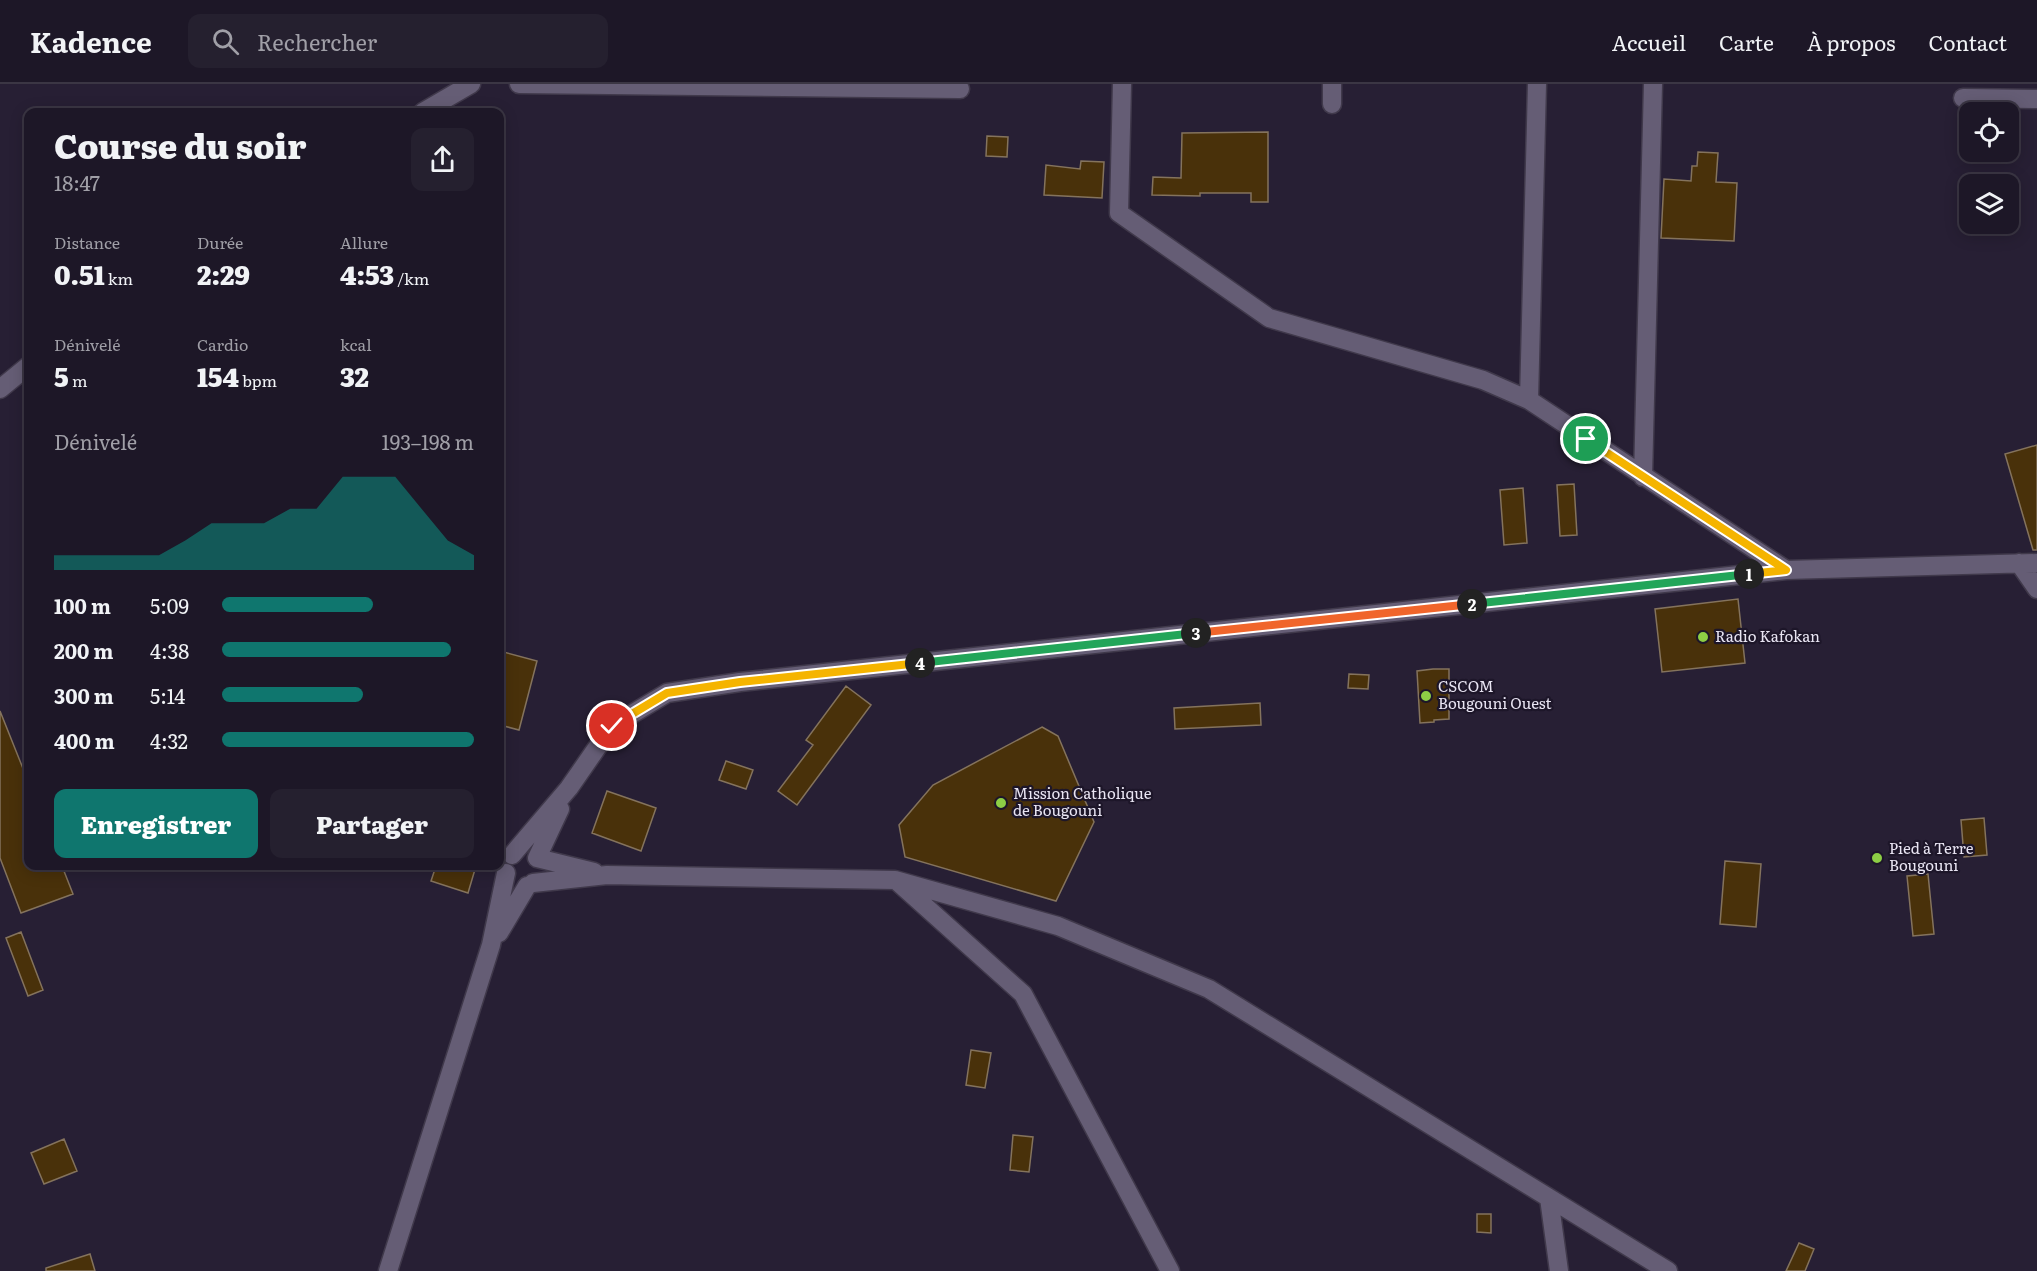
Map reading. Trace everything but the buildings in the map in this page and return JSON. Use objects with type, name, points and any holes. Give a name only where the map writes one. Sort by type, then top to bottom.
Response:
[{"type":"street","points":[[430,108],[471,84]]},
{"type":"street","points":[[519,84],[960,88]]},
{"type":"street","points":[[1122,84],[1119,213],[1269,318],[1483,380],[1529,400],[1786,570]]},
{"type":"street","points":[[1332,84],[1332,104]]},
{"type":"street","points":[[1529,400],[1537,84]]},
{"type":"street","points":[[1643,477],[1653,84]]},
{"type":"street","points":[[1963,98],[2037,99]]},
{"type":"street","points":[[0,389],[24,369]]},
{"type":"street","points":[[387,1271],[492,945],[506,873],[505,865],[569,788],[612,726],[667,693],[752,681],[1786,570],[2028,563],[2037,589]]},
{"type":"street","points":[[492,945],[540,871],[537,858],[569,788]]},
{"type":"street","points":[[512,855],[525,851],[537,858],[606,875]]},
{"type":"street","points":[[506,873],[514,884],[606,875],[895,880],[1059,926],[1209,989],[1668,1271]]},
{"type":"street","points":[[895,880],[1023,994],[1170,1271]]},
{"type":"street","points":[[1549,1198],[1559,1271]]},
{"type":"place","name":"Radio Kafokan","points":[[1703,637]]},
{"type":"place","name":"CSCOM Bougouni Ouest","points":[[1426,696]]},
{"type":"place","name":"Mission Catholique de Bougouni","points":[[1001,803]]},
{"type":"place","name":"Pied à Terre Bougouni","points":[[1877,858]]},
{"type":"route","points":[[612,726],[667,693],[740,682],[1786,570],[1586,439]]}]
